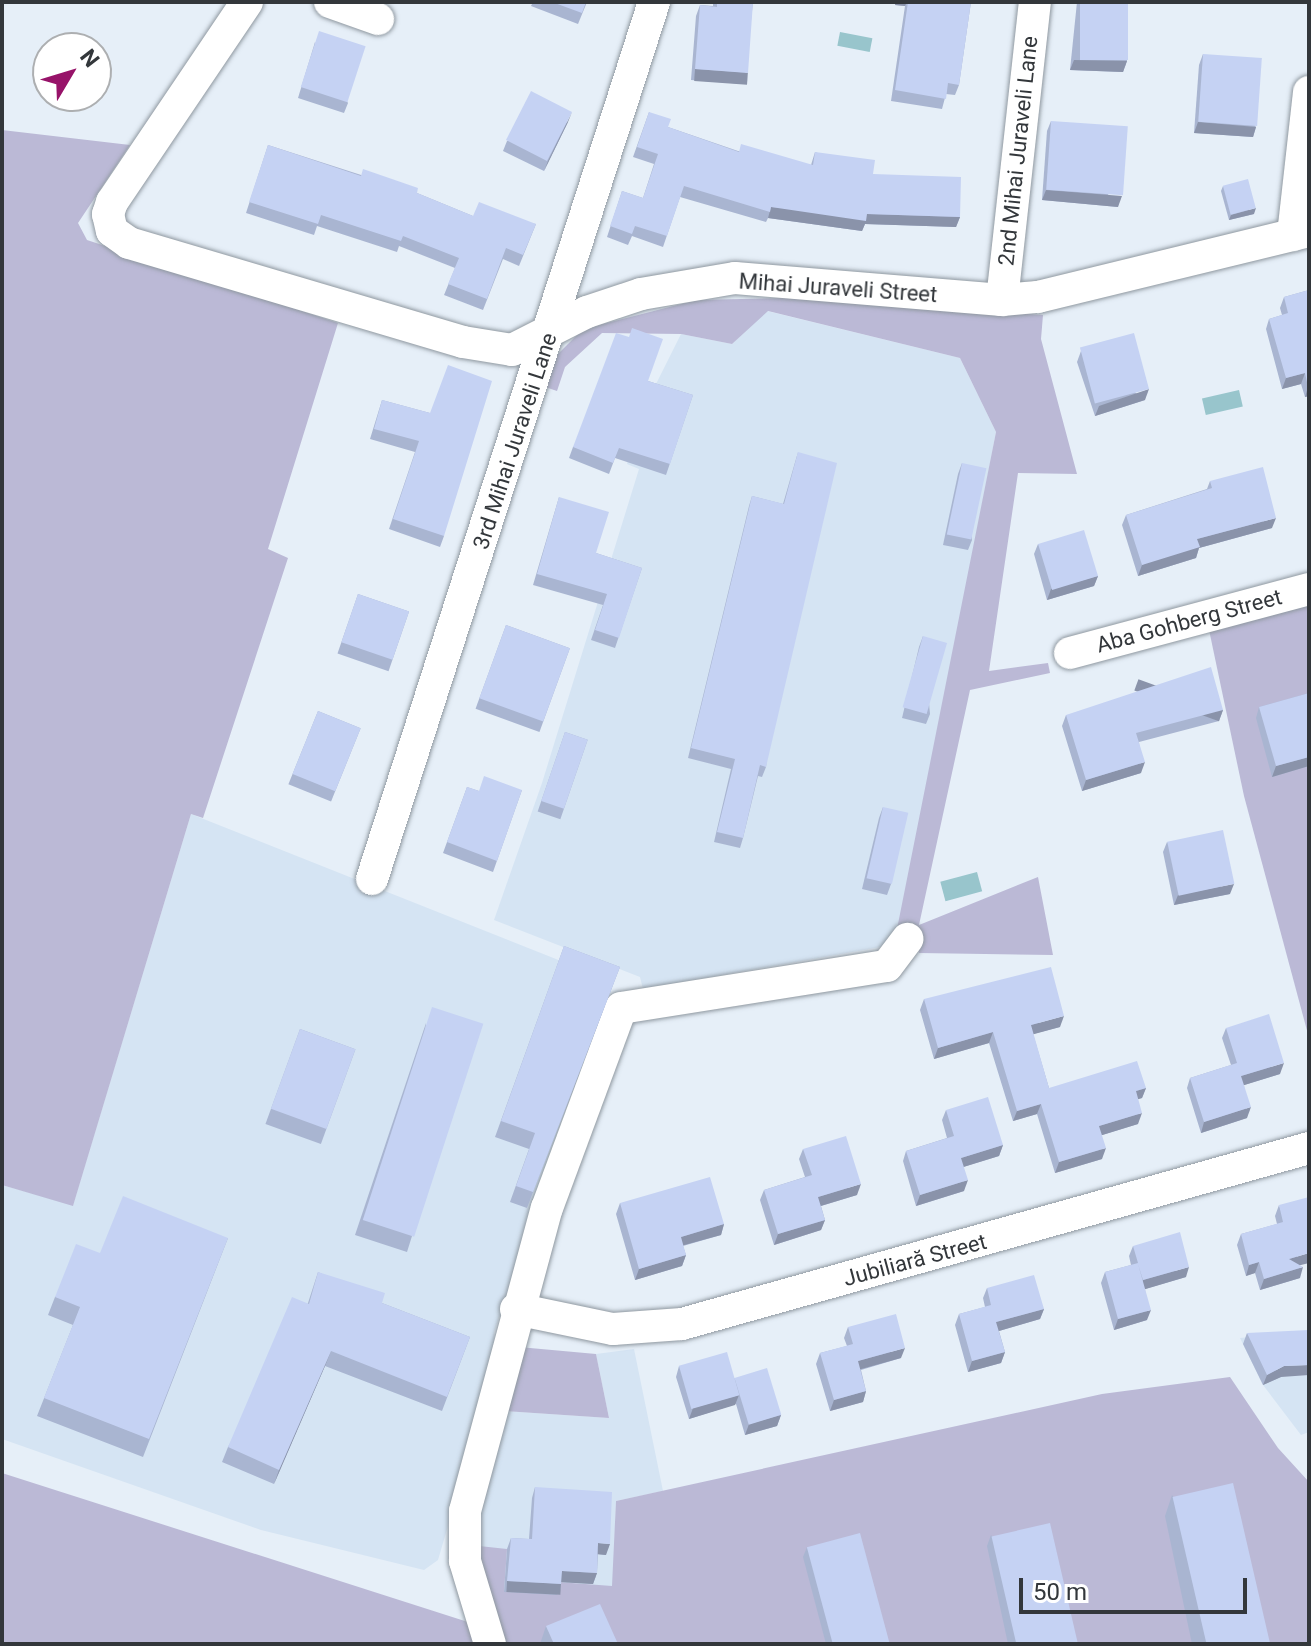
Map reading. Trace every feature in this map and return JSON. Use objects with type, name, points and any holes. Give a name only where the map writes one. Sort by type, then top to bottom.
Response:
[{"type":"street","name":"Mihai Juraveli Street","points":[[247,2],[112,202],[108,222],[129,243],[463,342],[512,350],[550,335],[587,312],[641,294],[735,278],[1002,300],[1062,293],[1301,233]]},
{"type":"street","points":[[330,2],[378,19]]},
{"type":"street","name":"3rd Mihai Juraveli Lane","points":[[372,879],[550,335],[654,2]]},
{"type":"street","name":"2nd Mihai Juraveli Lane","points":[[1002,300],[1035,2]]},
{"type":"street","points":[[1301,233],[1309,92]]},
{"type":"street","name":"Aba Gohberg Street","points":[[1070,653],[1309,589]]},
{"type":"street","points":[[490,1644],[476,1607],[465,1561],[465,1511],[516,1309],[621,1008],[887,966],[907,939]]},
{"type":"street","name":"Jubiliară Street","points":[[516,1309],[613,1329],[682,1324],[1309,1148]]},
{"type":"shaded area","points":[[840,32],[872,38],[870,52],[837,46]]},
{"type":"shaded area","points":[[2,130],[130,145],[78,223],[87,240],[338,323],[268,549],[288,558],[203,818],[191,814],[73,1206],[2,1185]]},
{"type":"shaded area","points":[[788,298],[1043,315],[1041,339],[1077,474],[1018,473],[989,671],[1048,663],[1050,673],[970,690],[919,925],[1038,877],[1053,955],[919,953],[919,927],[897,929],[996,432],[960,358],[768,311],[732,344],[681,334],[602,333],[565,367],[557,391],[545,387],[554,358],[583,329],[697,300]]},
{"type":"shaded area","points":[[767,311],[960,358],[996,432],[905,904],[892,945],[643,989],[640,977],[494,920],[542,783],[639,469],[627,464],[646,404],[681,334],[732,344]]},
{"type":"shaded area","points":[[1239,390],[1243,407],[1206,415],[1202,399]]},
{"type":"shaded area","points":[[1309,598],[1309,1038],[1244,796],[1208,625]]},
{"type":"shaded area","points":[[191,814],[614,982],[494,1332],[496,1362],[438,1560],[424,1570],[261,1530],[2,1439],[2,1185],[73,1205]]},
{"type":"shaded area","points":[[977,872],[982,891],[945,901],[940,882]]},
{"type":"shaded area","points":[[1309,1331],[1309,1432],[1301,1435],[1263,1385],[1240,1338]]},
{"type":"shaded area","points":[[519,1347],[596,1354],[609,1418],[505,1411]]},
{"type":"shaded area","points":[[634,1349],[663,1491],[616,1501],[613,1586],[504,1592],[479,1546],[480,1496],[505,1411],[609,1418],[596,1354]]},
{"type":"shaded area","points":[[1230,1377],[1278,1448],[1309,1482],[1309,1644],[504,1644],[483,1597],[479,1546],[507,1549],[504,1592],[558,1582],[612,1586],[616,1501],[1102,1394]]},
{"type":"shaded area","points":[[2,1473],[471,1623],[478,1644],[2,1644]]},
{"type":"building","points":[[552,2],[586,2],[582,13]]},
{"type":"building","points":[[717,2],[753,2],[748,73],[695,69],[700,5],[717,7]]},
{"type":"building","points":[[908,2],[971,2],[959,85],[948,83],[946,99],[895,90]]},
{"type":"building","points":[[1080,2],[1128,2],[1128,60],[1080,60]]},
{"type":"building","points":[[319,31],[366,46],[347,102],[301,87]]},
{"type":"building","points":[[1203,54],[1262,58],[1257,126],[1198,122]]},
{"type":"building","points":[[531,91],[572,112],[547,161],[506,140]]},
{"type":"building","points":[[649,112],[671,119],[668,127],[739,152],[741,144],[813,165],[815,152],[875,160],[873,174],[961,177],[960,217],[867,214],[866,221],[771,207],[770,212],[684,186],[667,236],[635,226],[632,234],[610,226],[622,191],[643,198],[658,154],[637,147]]},
{"type":"building","points":[[1051,121],[1128,126],[1123,195],[1046,190]]},
{"type":"building","points":[[268,145],[361,176],[363,169],[418,188],[417,193],[473,216],[479,202],[536,224],[523,255],[506,248],[487,299],[448,284],[459,258],[403,236],[401,241],[321,215],[318,224],[249,202]]},
{"type":"building","points":[[1248,179],[1256,208],[1231,215],[1223,186]]},
{"type":"building","points":[[1309,290],[1308,387],[1305,373],[1286,378],[1269,319],[1288,313],[1284,297]]},
{"type":"building","points":[[632,328],[663,339],[648,381],[693,395],[670,464],[619,448],[613,463],[573,447],[616,333],[629,337]]},
{"type":"building","points":[[1134,333],[1149,389],[1095,404],[1080,347]]},
{"type":"building","points":[[448,365],[492,381],[444,536],[393,519],[419,441],[374,429],[382,400],[430,413]]},
{"type":"building","points":[[798,452],[837,463],[766,767],[760,765],[743,838],[717,832],[735,759],[691,748],[752,496],[784,504]]},
{"type":"building","points":[[962,463],[986,468],[971,540],[947,534]]},
{"type":"building","points":[[1263,467],[1276,518],[1197,539],[1200,547],[1142,565],[1126,515],[1212,488],[1210,481]]},
{"type":"building","points":[[559,497],[609,512],[596,553],[642,568],[619,638],[595,630],[607,594],[537,574]]},
{"type":"building","points":[[1084,530],[1098,576],[1052,590],[1038,544]]},
{"type":"building","points":[[358,594],[409,612],[392,660],[341,642]]},
{"type":"building","points":[[506,625],[570,648],[543,722],[479,698]]},
{"type":"building","points":[[923,636],[947,643],[927,714],[903,707]]},
{"type":"building","points":[[1211,667],[1223,710],[1136,733],[1145,762],[1086,780],[1066,715]]},
{"type":"building","points":[[1309,693],[1309,757],[1276,766],[1259,707]]},
{"type":"building","points":[[318,711],[361,728],[335,791],[293,774]]},
{"type":"building","points":[[565,732],[588,740],[564,809],[541,801]]},
{"type":"building","points":[[484,776],[522,790],[497,861],[447,842],[467,787],[479,791]]},
{"type":"building","points":[[883,807],[908,813],[892,884],[867,878]]},
{"type":"building","points":[[1223,830],[1234,884],[1179,896],[1167,842]]},
{"type":"building","points":[[564,946],[620,967],[533,1192],[516,1186],[535,1133],[501,1121]]},
{"type":"building","points":[[1051,967],[1064,1016],[1031,1025],[1049,1088],[1137,1061],[1146,1088],[1136,1091],[1142,1113],[1099,1126],[1106,1148],[1059,1162],[1041,1104],[1017,1111],[993,1032],[938,1048],[924,999]]},
{"type":"building","points":[[432,1007],[483,1024],[414,1237],[363,1220]]},
{"type":"building","points":[[1269,1014],[1284,1063],[1241,1076],[1251,1107],[1204,1122],[1190,1078],[1237,1063],[1226,1028]]},
{"type":"building","points":[[300,1029],[355,1049],[326,1129],[271,1109]]},
{"type":"building","points":[[988,1097],[1003,1145],[961,1158],[968,1180],[920,1195],[906,1151],[954,1136],[946,1110]]},
{"type":"building","points":[[846,1136],[861,1184],[818,1197],[825,1220],[778,1234],[764,1190],[812,1175],[803,1149]]},
{"type":"building","points":[[710,1177],[724,1224],[681,1237],[686,1255],[639,1269],[620,1203]]},
{"type":"building","points":[[123,1196],[228,1238],[149,1439],[44,1398],[80,1307],[55,1297],[76,1244],[100,1253]]},
{"type":"building","points":[[1309,1197],[1309,1253],[1289,1259],[1303,1267],[1264,1279],[1259,1262],[1249,1265],[1241,1234],[1283,1222],[1279,1205]]},
{"type":"building","points":[[1180,1232],[1189,1267],[1143,1280],[1138,1264],[1151,1310],[1118,1319],[1105,1272],[1138,1263],[1133,1246]]},
{"type":"building","points":[[318,1272],[385,1293],[382,1303],[470,1337],[447,1397],[331,1351],[279,1470],[228,1447],[292,1297],[309,1304]]},
{"type":"building","points":[[1034,1275],[1044,1309],[996,1322],[1005,1352],[972,1361],[959,1314],[991,1305],[987,1288]]},
{"type":"building","points":[[896,1314],[905,1348],[858,1361],[866,1391],[834,1400],[820,1353],[853,1344],[848,1327]]},
{"type":"building","points":[[1309,1330],[1309,1365],[1284,1366],[1267,1375],[1247,1333]]},
{"type":"building","points":[[727,1352],[739,1395],[691,1409],[679,1366]]},
{"type":"building","points":[[767,1368],[781,1415],[749,1425],[734,1378]]},
{"type":"building","points":[[1233,1483],[1270,1644],[1207,1644],[1173,1497]]},
{"type":"building","points":[[535,1487],[612,1492],[610,1544],[598,1543],[597,1573],[562,1571],[561,1584],[507,1581],[511,1538],[532,1539]]},
{"type":"building","points":[[1050,1523],[1078,1644],[1016,1644],[992,1536]]},
{"type":"building","points":[[860,1533],[890,1644],[833,1644],[807,1547]]},
{"type":"building","points":[[600,1604],[618,1644],[554,1644],[546,1626]]}]
